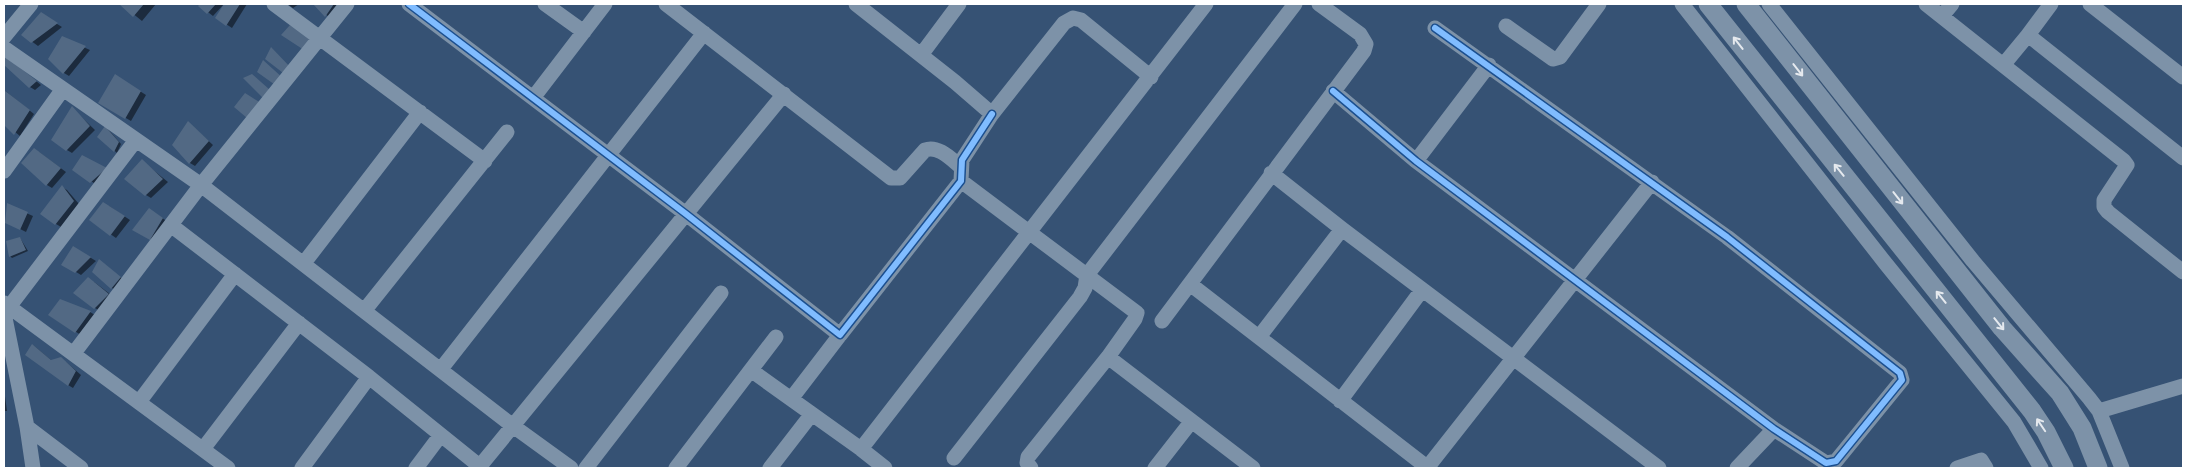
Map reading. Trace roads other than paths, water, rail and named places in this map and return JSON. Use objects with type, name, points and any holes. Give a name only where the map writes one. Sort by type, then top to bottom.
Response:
[{"type":"street","points":[[4,37],[32,4]]},
{"type":"street","points":[[274,4],[485,161]]},
{"type":"street","points":[[74,353],[172,226],[201,185],[347,4]]},
{"type":"street","points":[[410,4],[686,214],[840,335]]},
{"type":"street","points":[[545,4],[584,32]]},
{"type":"street","points":[[533,98],[605,4]]},
{"type":"street","points":[[666,4],[891,178],[900,178],[925,150],[930,148],[939,151],[961,174],[1029,233],[1136,313],[1135,318],[1108,357],[1028,457],[1027,463],[1031,468]]},
{"type":"street","points":[[856,4],[992,114]]},
{"type":"street","points":[[921,55],[959,4]]},
{"type":"street","points":[[861,449],[1206,4]]},
{"type":"street","points":[[954,458],[1080,297],[1087,275],[1295,4]]},
{"type":"street","points":[[1162,321],[1364,51],[1366,44],[1360,34],[1319,4]]},
{"type":"street","points":[[1506,26],[1553,59],[1560,58],[1599,4]]},
{"type":"street","points":[[1682,4],[1886,264],[2014,422],[2041,468]]},
{"type":"street","points":[[1708,4],[2032,411],[2053,444],[2064,468]]},
{"type":"street","points":[[1746,4],[2002,328],[2060,393],[2082,428],[2098,468]]},
{"type":"street","points":[[1769,4],[1973,261],[2075,380],[2099,411],[2122,468]]},
{"type":"street","points":[[1926,4],[2004,64],[2128,165],[2104,200],[2104,207],[2183,272]]},
{"type":"street","points":[[1942,16],[1952,4]]},
{"type":"street","points":[[2004,64],[2052,4]]},
{"type":"street","points":[[2090,4],[2183,77]]},
{"type":"street","points":[[791,399],[961,174],[962,160],[992,114],[1064,23],[1073,18],[1080,20],[1151,77]]},
{"type":"street","points":[[1333,91],[1416,160],[1573,280],[1774,429],[1826,463],[1836,461],[1902,380],[1902,376],[1727,237],[1435,28]]},
{"type":"street","points":[[441,369],[704,33]]},
{"type":"street","points":[[2028,35],[2183,158]]},
{"type":"street","points":[[4,48],[201,185],[570,468]]},
{"type":"street","points":[[1416,160],[1489,66]]},
{"type":"street","points":[[4,171],[63,89]]},
{"type":"street","points":[[172,226],[370,377],[440,436],[481,467],[784,94]]},
{"type":"street","points":[[304,263],[420,112]]},
{"type":"street","points":[[364,311],[507,132]]},
{"type":"street","points":[[32,468],[27,427],[6,308],[136,140]]},
{"type":"street","points":[[1271,173],[1422,290],[1659,468]]},
{"type":"street","points":[[1190,284],[1427,468],[1652,182]]},
{"type":"street","points":[[1259,337],[1342,229]]},
{"type":"street","points":[[139,402],[235,274]]},
{"type":"street","points":[[1340,401],[1422,290]]},
{"type":"street","points":[[586,468],[721,292]]},
{"type":"street","points":[[6,308],[74,353],[228,468]]},
{"type":"street","points":[[203,449],[299,323]]},
{"type":"street","points":[[676,468],[752,371],[776,337]]},
{"type":"street","points":[[1108,357],[1253,468]]},
{"type":"street","points":[[752,371],[861,449],[876,466]]},
{"type":"street","points":[[302,468],[370,377]]},
{"type":"street","points":[[2099,411],[2183,386]]},
{"type":"street","points":[[770,468],[811,415]]},
{"type":"street","points":[[1155,468],[1191,422]]},
{"type":"street","points":[[27,427],[81,468]]},
{"type":"street","points":[[1737,468],[1774,429]]},
{"type":"street","points":[[416,468],[440,436]]},
{"type":"street","points":[[1957,468],[1981,460],[1986,468]]}]
